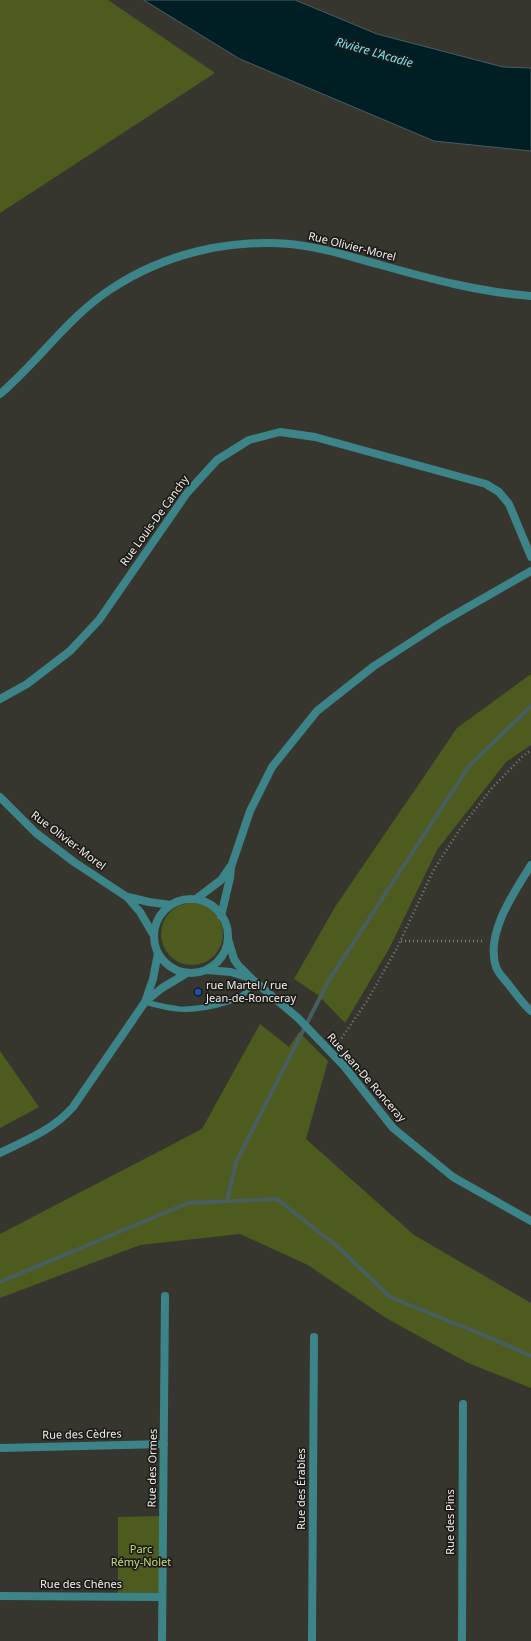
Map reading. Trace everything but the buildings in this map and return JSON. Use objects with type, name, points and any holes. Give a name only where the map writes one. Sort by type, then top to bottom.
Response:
[{"type":"street","name":"Rue Olivier-Morel","points":[[0,394],[18,378],[87,307],[112,288],[161,263],[208,248],[254,244],[290,244],[330,251],[425,277],[478,289],[531,296]]},
{"type":"street","name":"Rue Louis-De Canchy","points":[[0,699],[27,684],[70,651],[99,620],[187,493],[217,460],[249,440],[280,432],[315,437],[486,484],[499,492],[509,504],[531,557]]},
{"type":"street","points":[[221,916],[230,878],[231,867],[250,811],[272,767],[317,711],[374,666],[442,622],[531,571]]},
{"type":"street","name":"Rue Olivier-Morel","points":[[0,797],[36,833],[74,862],[128,897],[140,912],[153,934]]},
{"type":"street","points":[[531,865],[514,894],[496,930],[493,941],[496,968],[523,1004],[531,1011]]},
{"type":"street","points":[[196,899],[221,880],[231,867]]},
{"type":"street","name":"Rue Olivier-Morel","points":[[128,897],[171,905]]},
{"type":"street","points":[[196,899],[206,902],[215,908],[225,924],[228,938],[225,950],[219,960],[207,970],[187,973],[170,967],[163,961],[154,943],[153,934],[159,917],[171,905],[179,901],[196,899]]},
{"type":"street","name":"Rue Jean-De Ronceray","points":[[228,938],[234,959],[252,979],[298,1018],[331,1052],[344,1066],[393,1128],[453,1177],[531,1221]]},
{"type":"street","points":[[0,1153],[50,1128],[61,1120],[73,1107],[145,1002],[153,979],[158,953]]},
{"type":"street","name":"Rue Jean-De Ronceray","points":[[207,970],[231,972],[252,979]]},
{"type":"street","points":[[145,1002],[162,988],[187,973]]},
{"type":"street","name":"Rue des Ormes","points":[[162,1641],[165,1296]]},
{"type":"street","name":"Rue des Érables","points":[[312,1641],[314,1337]]},
{"type":"street","name":"Rue des Pins","points":[[462,1641],[463,1404]]},
{"type":"street","name":"Rue des Cèdres","points":[[0,1448],[164,1444]]},
{"type":"street","name":"Rue des Chênes","points":[[0,1596],[162,1597]]},
{"type":"lane","points":[[145,1002],[177,1009],[210,1006],[239,997],[247,990],[252,979]]},
{"type":"path","points":[[331,1052],[366,1001],[401,941],[409,920],[433,871],[460,829],[492,788],[523,756],[531,750]]},
{"type":"path","points":[[401,941],[493,941]]},
{"type":"green space","points":[[0,0],[108,0],[215,73],[0,213]]},
{"type":"green space","points":[[531,674],[531,745],[506,762],[437,850],[389,949],[345,1023],[318,995],[294,979],[335,907],[457,728]]},
{"type":"green space","points":[[192,903],[204,905],[214,912],[221,922],[223,934],[221,946],[214,956],[204,963],[192,965],[180,963],[170,956],[163,946],[161,934],[163,922],[170,912],[180,905]]},
{"type":"green space","points":[[260,1024],[289,1047],[299,1032],[328,1061],[306,1139],[414,1235],[531,1303],[531,1388],[468,1363],[386,1318],[308,1265],[240,1234],[140,1245],[0,1298],[0,1234],[202,1129]]},
{"type":"green space","points":[[0,1051],[39,1107],[0,1128]]},
{"type":"green space","name":"Parc Rémy-Nolet","points":[[163,1516],[162,1597],[118,1597],[118,1517]]},
{"type":"water","name":"Rivière L'Acadie","points":[[144,0],[295,0],[377,34],[503,67],[531,68],[531,151],[434,141],[240,59]]},
{"type":"waterway","points":[[227,1201],[236,1162],[329,980],[469,766],[531,706]]},
{"type":"waterway","points":[[0,1282],[188,1203],[277,1199],[338,1247],[390,1297],[531,1356]]},
{"type":"place","name":"rue Martel / rue Jean-de-Ronceray","points":[[198,992]]}]
